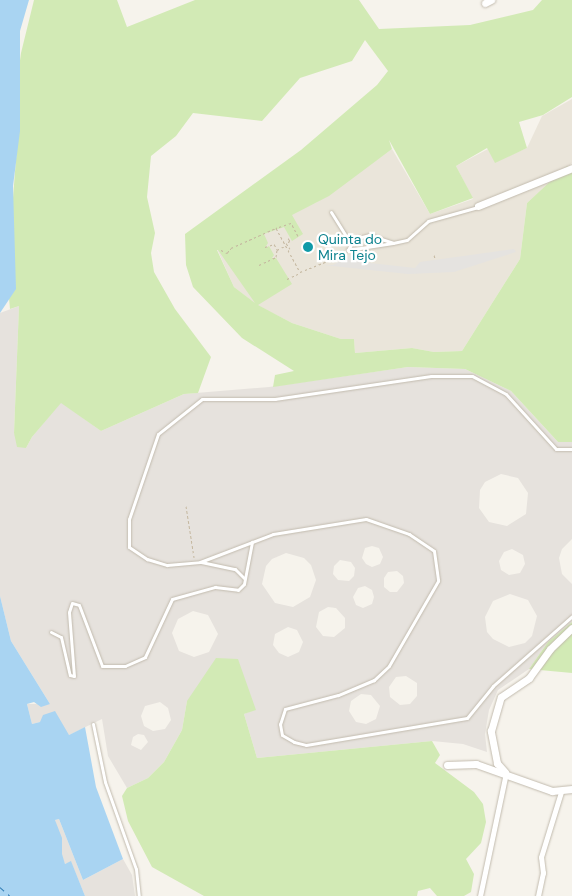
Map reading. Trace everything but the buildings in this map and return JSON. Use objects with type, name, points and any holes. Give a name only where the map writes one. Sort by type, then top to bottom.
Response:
[{"type":"street","points":[[478,206],[572,168]]},
{"type":"street","points":[[505,772],[497,763],[491,732],[500,697],[529,678],[550,650],[572,628]]},
{"type":"street","points":[[447,765],[476,764],[561,792],[572,789]]},
{"type":"street","points":[[480,896],[505,772]]},
{"type":"street","points":[[538,896],[543,873],[540,857],[561,792]]},
{"type":"lane","points":[[393,243],[370,235],[354,239],[348,250],[393,243],[407,240],[428,221],[478,206]]},
{"type":"lane","points":[[331,212],[351,244]]},
{"type":"lane","points":[[572,449],[556,450],[506,394],[472,376],[431,376],[276,399],[202,399],[158,434],[129,519],[129,547],[147,559],[167,565],[200,562],[252,542],[292,530],[366,519],[409,534],[434,551],[438,581],[389,666],[374,680],[338,695],[286,709],[280,724],[282,735],[294,742],[306,745],[467,718],[493,686],[572,616]]},
{"type":"lane","points":[[51,632],[61,638],[70,675],[74,676],[69,612],[72,603],[79,605],[102,666],[110,668],[125,666],[145,657],[172,600],[215,587],[238,590],[244,578],[252,542]]},
{"type":"lane","points":[[200,562],[235,569],[244,578]]},
{"type":"lane","points":[[93,724],[104,782],[136,869],[139,896]]},
{"type":"path","points":[[221,250],[227,253],[231,248],[291,223],[298,236]]},
{"type":"path","points":[[276,228],[300,272]]},
{"type":"path","points":[[282,240],[288,237],[290,241],[286,243],[290,250]]},
{"type":"path","points":[[259,265],[276,257],[277,250],[274,244],[265,247]]},
{"type":"path","points":[[277,250],[285,246]]},
{"type":"path","points":[[288,279],[346,253]]},
{"type":"path","points":[[186,506],[194,557]]},
{"type":"shaded area","points":[[572,99],[572,163],[527,203],[520,259],[462,351],[434,352],[412,348],[355,353],[354,339],[341,339],[292,323],[257,305],[234,287],[217,249],[317,202],[392,149],[430,214],[473,199],[456,166],[488,149],[495,162],[527,148],[542,116]]},
{"type":"shaded area","points":[[514,249],[516,252],[454,272],[408,274],[323,265],[333,265],[350,255],[361,262],[415,268],[420,262]]},
{"type":"shaded area","points":[[19,306],[14,433],[26,448],[32,437],[61,402],[101,431],[184,394],[269,387],[408,367],[465,369],[511,391],[558,442],[572,442],[572,539],[562,549],[559,558],[562,574],[572,584],[572,622],[548,642],[529,669],[498,690],[489,710],[485,734],[487,752],[463,744],[432,741],[257,758],[244,714],[256,709],[187,701],[182,730],[164,762],[148,778],[127,788],[108,756],[102,719],[69,735],[40,722],[32,724],[27,704],[50,704],[11,641],[0,596],[0,313]],"holes":[[[501,474],[518,478],[528,493],[526,514],[507,526],[489,522],[479,508],[480,490],[485,482]],[[372,546],[379,548],[383,557],[380,564],[372,567],[366,564],[362,558],[365,548]],[[512,549],[523,555],[525,564],[520,573],[509,575],[501,570],[499,561],[504,552]],[[286,553],[304,558],[311,565],[316,580],[310,597],[293,607],[275,603],[262,584],[266,566],[272,559]],[[340,560],[351,562],[355,568],[354,576],[349,581],[338,580],[333,574],[334,566]],[[397,571],[403,576],[404,583],[397,592],[390,592],[384,587],[384,578],[388,572]],[[365,586],[372,590],[374,597],[372,604],[363,608],[356,605],[353,597],[358,588]],[[510,594],[528,600],[537,616],[532,636],[525,643],[509,647],[493,639],[487,632],[485,617],[493,601]],[[328,607],[336,608],[345,618],[345,628],[334,637],[323,636],[316,627],[319,612]],[[193,611],[208,615],[218,634],[209,652],[194,657],[179,651],[172,633],[178,619]],[[288,627],[297,630],[303,642],[299,652],[288,657],[279,653],[273,645],[275,634]],[[406,676],[417,683],[417,696],[410,704],[400,705],[390,697],[389,687],[396,677]],[[361,694],[371,695],[380,706],[376,719],[366,724],[356,722],[349,711],[351,701]],[[160,702],[168,708],[171,720],[165,729],[153,731],[144,726],[141,716],[145,706]],[[138,734],[144,735],[148,742],[141,750],[131,745],[133,737]]]},
{"type":"shaded area","points":[[59,819],[83,880],[123,859],[132,875],[135,896],[85,896],[71,862],[65,864],[61,854],[55,820]]},
{"type":"green space","points":[[34,0],[117,0],[127,27],[195,0],[359,0],[379,29],[470,25],[533,10],[542,0],[572,0],[572,97],[543,115],[519,122],[527,148],[495,163],[487,148],[456,166],[473,198],[430,214],[389,140],[392,149],[329,196],[292,215],[303,234],[292,241],[284,227],[264,234],[268,243],[265,248],[269,246],[274,255],[272,258],[276,258],[292,284],[258,305],[292,323],[341,339],[354,339],[355,353],[412,348],[434,352],[462,351],[520,259],[527,203],[567,166],[572,172],[572,442],[558,442],[511,391],[465,369],[408,367],[273,387],[275,375],[294,371],[242,338],[193,287],[186,265],[185,234],[301,150],[377,85],[388,71],[365,40],[352,61],[300,78],[262,121],[193,113],[176,136],[151,156],[147,197],[155,233],[151,253],[154,272],[175,309],[211,357],[198,393],[184,394],[101,431],[61,403],[32,437],[26,448],[17,447],[14,433],[19,306],[10,309],[7,276],[19,120],[16,90],[21,53]],"holes":[[[218,250],[255,303],[234,287]]]},
{"type":"green space","points":[[572,622],[572,673],[529,669],[548,642]]},
{"type":"green space","points":[[216,658],[238,659],[256,710],[244,714],[257,758],[432,741],[440,755],[435,763],[474,792],[483,804],[486,822],[481,843],[466,859],[474,874],[471,892],[464,896],[437,896],[430,888],[418,891],[417,896],[204,896],[152,867],[128,821],[122,796],[127,788],[148,778],[164,762],[182,730],[187,701]]},
{"type":"water","points":[[0,0],[29,0],[20,31],[20,131],[13,186],[16,289],[0,313]]},
{"type":"water","points":[[0,596],[11,641],[50,704],[41,707],[34,702],[27,704],[32,724],[40,722],[43,715],[55,711],[69,735],[85,727],[96,787],[123,859],[83,880],[59,819],[55,820],[62,838],[62,854],[65,864],[71,861],[85,896],[0,896]]},
{"type":"ferry route","points":[[0,887],[10,896]]},
{"type":"place","name":"Quinta do Mira Tejo","points":[[308,247]]}]
